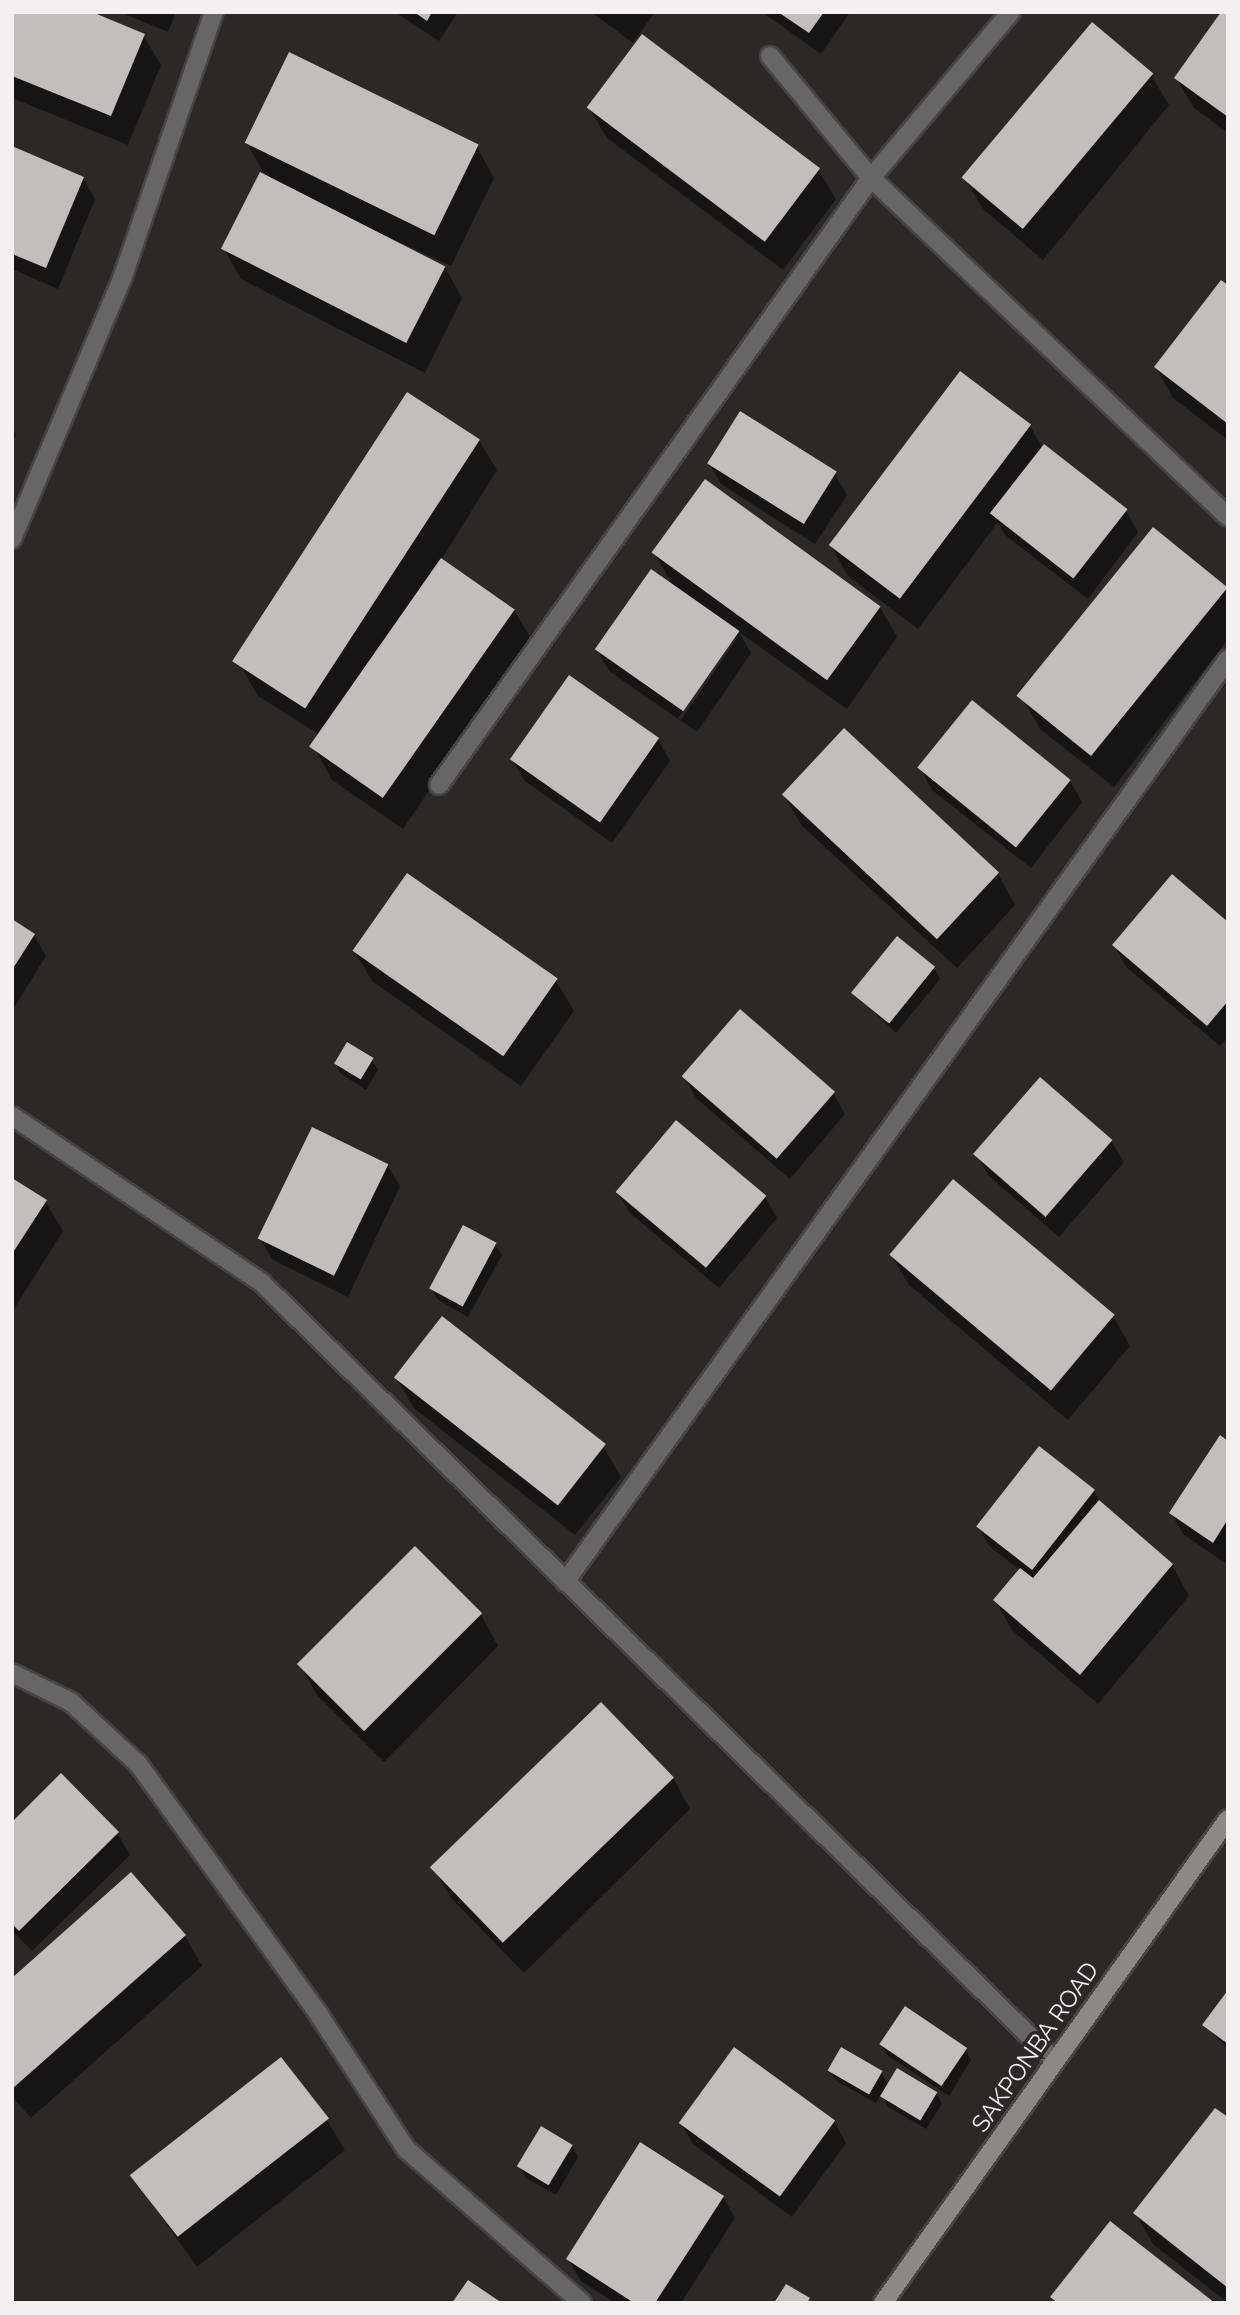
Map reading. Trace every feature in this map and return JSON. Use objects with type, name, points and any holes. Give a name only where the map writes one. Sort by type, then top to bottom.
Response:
[{"type":"main road","name":"SAKPONBA ROAD","points":[[883,2303],[1228,1819]]},
{"type":"street","points":[[12,539],[123,276],[214,12]]},
{"type":"street","points":[[439,785],[871,178],[1012,12]]},
{"type":"street","points":[[770,56],[871,178],[1228,517]]},
{"type":"street","points":[[565,1582],[1228,659]]},
{"type":"street","points":[[12,1116],[262,1283],[1055,2061]]},
{"type":"street","points":[[12,1674],[71,1702],[139,1765],[319,2015],[406,2149],[582,2303]]},
{"type":"building","points":[[12,12],[92,12],[145,34],[111,116],[12,76]]},
{"type":"building","points":[[414,12],[432,12],[427,21]]},
{"type":"building","points":[[778,12],[824,12],[809,33]]},
{"type":"building","points":[[1221,12],[1228,12],[1228,117],[1174,78]]},
{"type":"building","points":[[1092,22],[1153,73],[1023,229],[962,178]]},
{"type":"building","points":[[642,34],[820,168],[765,242],[587,107]]},
{"type":"building","points":[[289,52],[479,144],[434,235],[245,143]]},
{"type":"building","points":[[12,146],[84,177],[46,268],[12,254]]},
{"type":"building","points":[[260,172],[445,266],[406,343],[221,249]]},
{"type":"building","points":[[1221,280],[1228,285],[1228,424],[1154,367]]},
{"type":"building","points":[[960,371],[1031,425],[900,599],[829,545]]},
{"type":"building","points":[[407,392],[480,439],[305,709],[232,661]]},
{"type":"building","points":[[740,411],[837,471],[804,524],[707,464]]},
{"type":"building","points":[[1044,444],[1128,509],[1073,579],[990,513]]},
{"type":"building","points":[[705,479],[881,607],[827,680],[652,553]]},
{"type":"building","points":[[1153,527],[1228,587],[1091,756],[1016,696]]},
{"type":"building","points":[[441,558],[515,610],[383,798],[309,746]]},
{"type":"building","points":[[651,569],[739,631],[683,711],[595,649]]},
{"type":"building","points":[[569,675],[659,738],[600,822],[510,759]]},
{"type":"building","points":[[972,700],[1071,780],[1016,848],[917,768]]},
{"type":"building","points":[[844,728],[999,873],[937,939],[782,795]]},
{"type":"building","points":[[407,873],[558,979],[503,1056],[353,951]]},
{"type":"building","points":[[1172,874],[1228,922],[1228,1001],[1207,1026],[1112,945]]},
{"type":"building","points":[[12,919],[35,934],[12,970]]},
{"type":"building","points":[[897,936],[935,967],[889,1024],[851,993]]},
{"type":"building","points":[[740,1009],[835,1092],[777,1159],[682,1076]]},
{"type":"building","points":[[347,1042],[374,1058],[361,1079],[334,1063]]},
{"type":"building","points":[[1040,1077],[1112,1140],[1046,1217],[973,1154]]},
{"type":"building","points":[[676,1120],[766,1196],[706,1268],[616,1192]]},
{"type":"building","points":[[312,1127],[388,1164],[334,1276],[258,1238]]},
{"type":"building","points":[[12,1178],[47,1200],[12,1254]]},
{"type":"building","points":[[953,1179],[1115,1315],[1051,1390],[889,1255]]},
{"type":"building","points":[[463,1225],[497,1243],[463,1306],[429,1289]]},
{"type":"building","points":[[442,1316],[606,1444],[558,1506],[394,1377]]},
{"type":"building","points":[[1220,1435],[1228,1441],[1228,1519],[1213,1543],[1169,1513]]},
{"type":"building","points":[[1039,1446],[1095,1490],[1032,1570],[976,1526]]},
{"type":"building","points":[[1099,1500],[1173,1564],[1080,1675],[993,1600],[1020,1568],[1033,1578]]},
{"type":"building","points":[[415,1546],[482,1613],[364,1731],[297,1664]]},
{"type":"building","points":[[601,1702],[674,1778],[503,1943],[430,1867]]},
{"type":"building","points":[[61,1773],[119,1832],[19,1931],[12,1924],[12,1822]]},
{"type":"building","points":[[131,1872],[186,1935],[12,2089],[12,1978]]},
{"type":"building","points":[[1228,1990],[1228,2044],[1202,2025]]},
{"type":"building","points":[[905,2006],[967,2048],[941,2086],[879,2044]]},
{"type":"building","points":[[734,2047],[835,2120],[780,2197],[679,2123]]},
{"type":"building","points":[[841,2047],[883,2071],[869,2094],[828,2070]]},
{"type":"building","points":[[281,2057],[329,2118],[178,2237],[130,2175]]},
{"type":"building","points":[[897,2068],[937,2092],[920,2120],[880,2096]]},
{"type":"building","points":[[1215,2108],[1228,2117],[1228,2288],[1133,2213]]},
{"type":"building","points":[[541,2126],[573,2145],[549,2185],[517,2166]]},
{"type":"building","points":[[640,2142],[724,2196],[655,2303],[634,2303],[566,2259]]},
{"type":"building","points":[[1110,2221],[1215,2303],[1058,2303],[1050,2297]]},
{"type":"building","points":[[468,2280],[502,2303],[452,2303]]},
{"type":"building","points":[[786,2284],[810,2298],[807,2303],[774,2303]]}]
